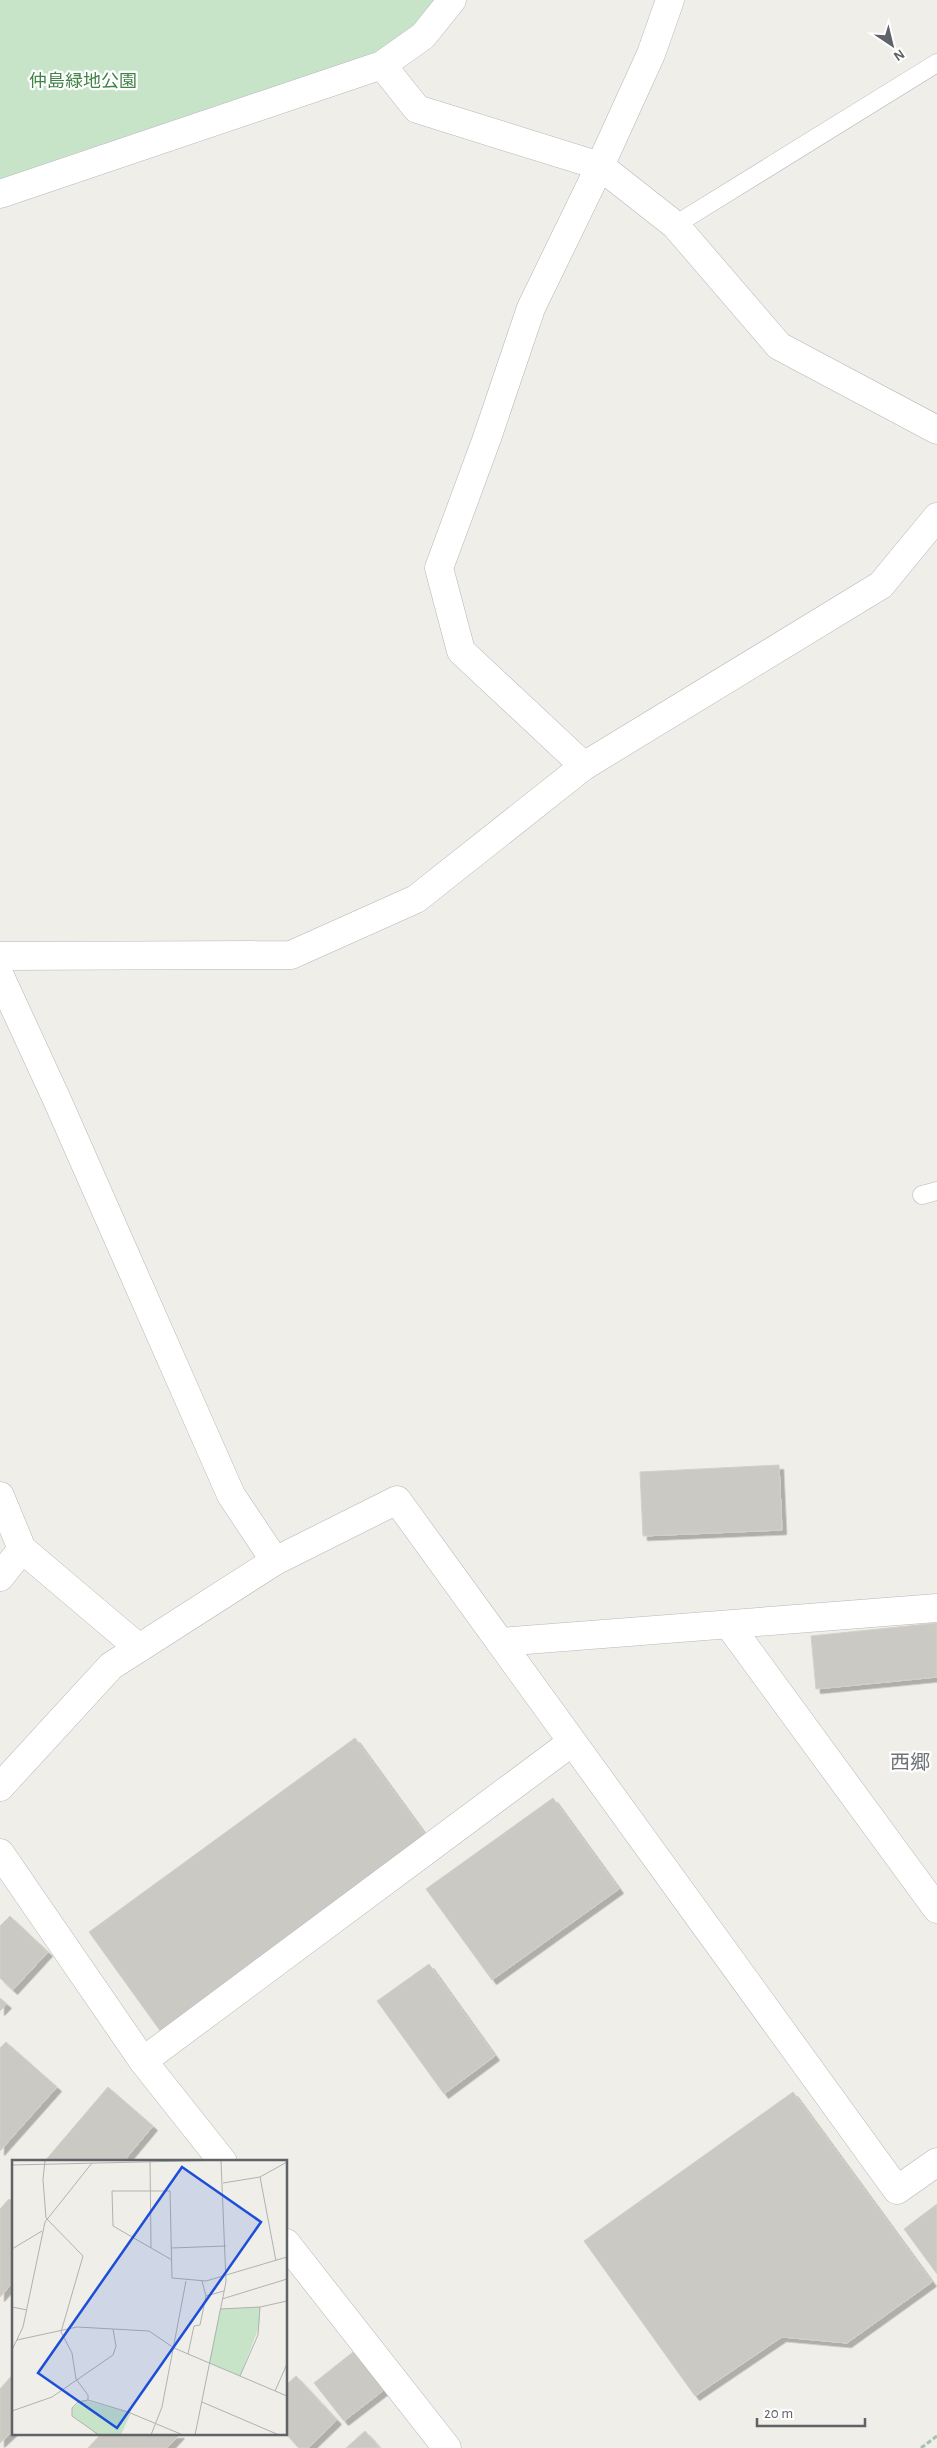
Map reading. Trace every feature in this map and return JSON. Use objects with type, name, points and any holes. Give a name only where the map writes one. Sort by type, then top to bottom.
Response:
[{"type":"street","points":[[0,194],[382,65],[423,36],[452,0]]},
{"type":"street","points":[[584,766],[461,651],[439,568],[487,438],[531,308],[652,54],[670,0]]},
{"type":"street","points":[[382,65],[416,109],[600,166],[675,225],[779,346],[937,430]]},
{"type":"street","points":[[0,956],[291,955],[416,899],[584,766],[881,585],[937,518]]},
{"type":"street","points":[[0,976],[58,1102],[231,1495],[275,1561]]},
{"type":"street","points":[[0,1496],[22,1550],[139,1648]]},
{"type":"street","points":[[0,1787],[111,1666],[275,1561],[397,1500],[897,2190],[937,2162]]},
{"type":"street","points":[[0,1577],[22,1550]]},
{"type":"street","points":[[500,1642],[937,1608]]},
{"type":"street","points":[[729,1625],[937,1908]]},
{"type":"street","points":[[143,2061],[572,1742]]},
{"type":"street","points":[[0,1852],[143,2061],[221,2160]]},
{"type":"street","points":[[288,2246],[447,2448]]},
{"type":"lane","points":[[675,225],[937,63]]},
{"type":"path","points":[[921,2448],[937,2436]]},
{"type":"green space","name":"仲島緑地公園","points":[[0,0],[452,0],[423,36],[0,194]]},
{"type":"building","points":[[779,1465],[782,1530],[643,1536],[640,1472]]},
{"type":"building","points":[[937,1623],[937,1677],[816,1689],[811,1636]]},
{"type":"building","points":[[355,1738],[427,1837],[161,2032],[89,1932]]},
{"type":"building","points":[[553,1798],[619,1889],[492,1980],[426,1889]]},
{"type":"building","points":[[10,1916],[48,1952],[13,1990],[0,1978],[0,1926]]},
{"type":"building","points":[[429,1964],[495,2056],[444,2094],[377,2001]]},
{"type":"building","points":[[0,1998],[7,2004],[0,2011]]},
{"type":"building","points":[[6,2042],[57,2087],[0,2151],[0,2048]]},
{"type":"building","points":[[108,2087],[153,2126],[125,2160],[46,2160]]},
{"type":"building","points":[[793,2092],[932,2282],[847,2343],[782,2337],[695,2396],[584,2241]]},
{"type":"building","points":[[9,2199],[12,2201],[12,2283],[0,2297],[0,2209]]},
{"type":"building","points":[[937,2204],[937,2274],[904,2229]]},
{"type":"building","points":[[353,2352],[384,2390],[344,2421],[314,2383]]},
{"type":"building","points":[[12,2375],[12,2432],[0,2443],[0,2389]]},
{"type":"building","points":[[296,2376],[337,2420],[308,2448],[299,2448],[288,2436],[288,2383]]},
{"type":"building","points":[[365,2431],[380,2448],[346,2448]]},
{"type":"building","points":[[99,2436],[178,2436],[167,2448],[88,2448]]},
{"type":"district","name":"西郷","points":[[910,1762]]}]
